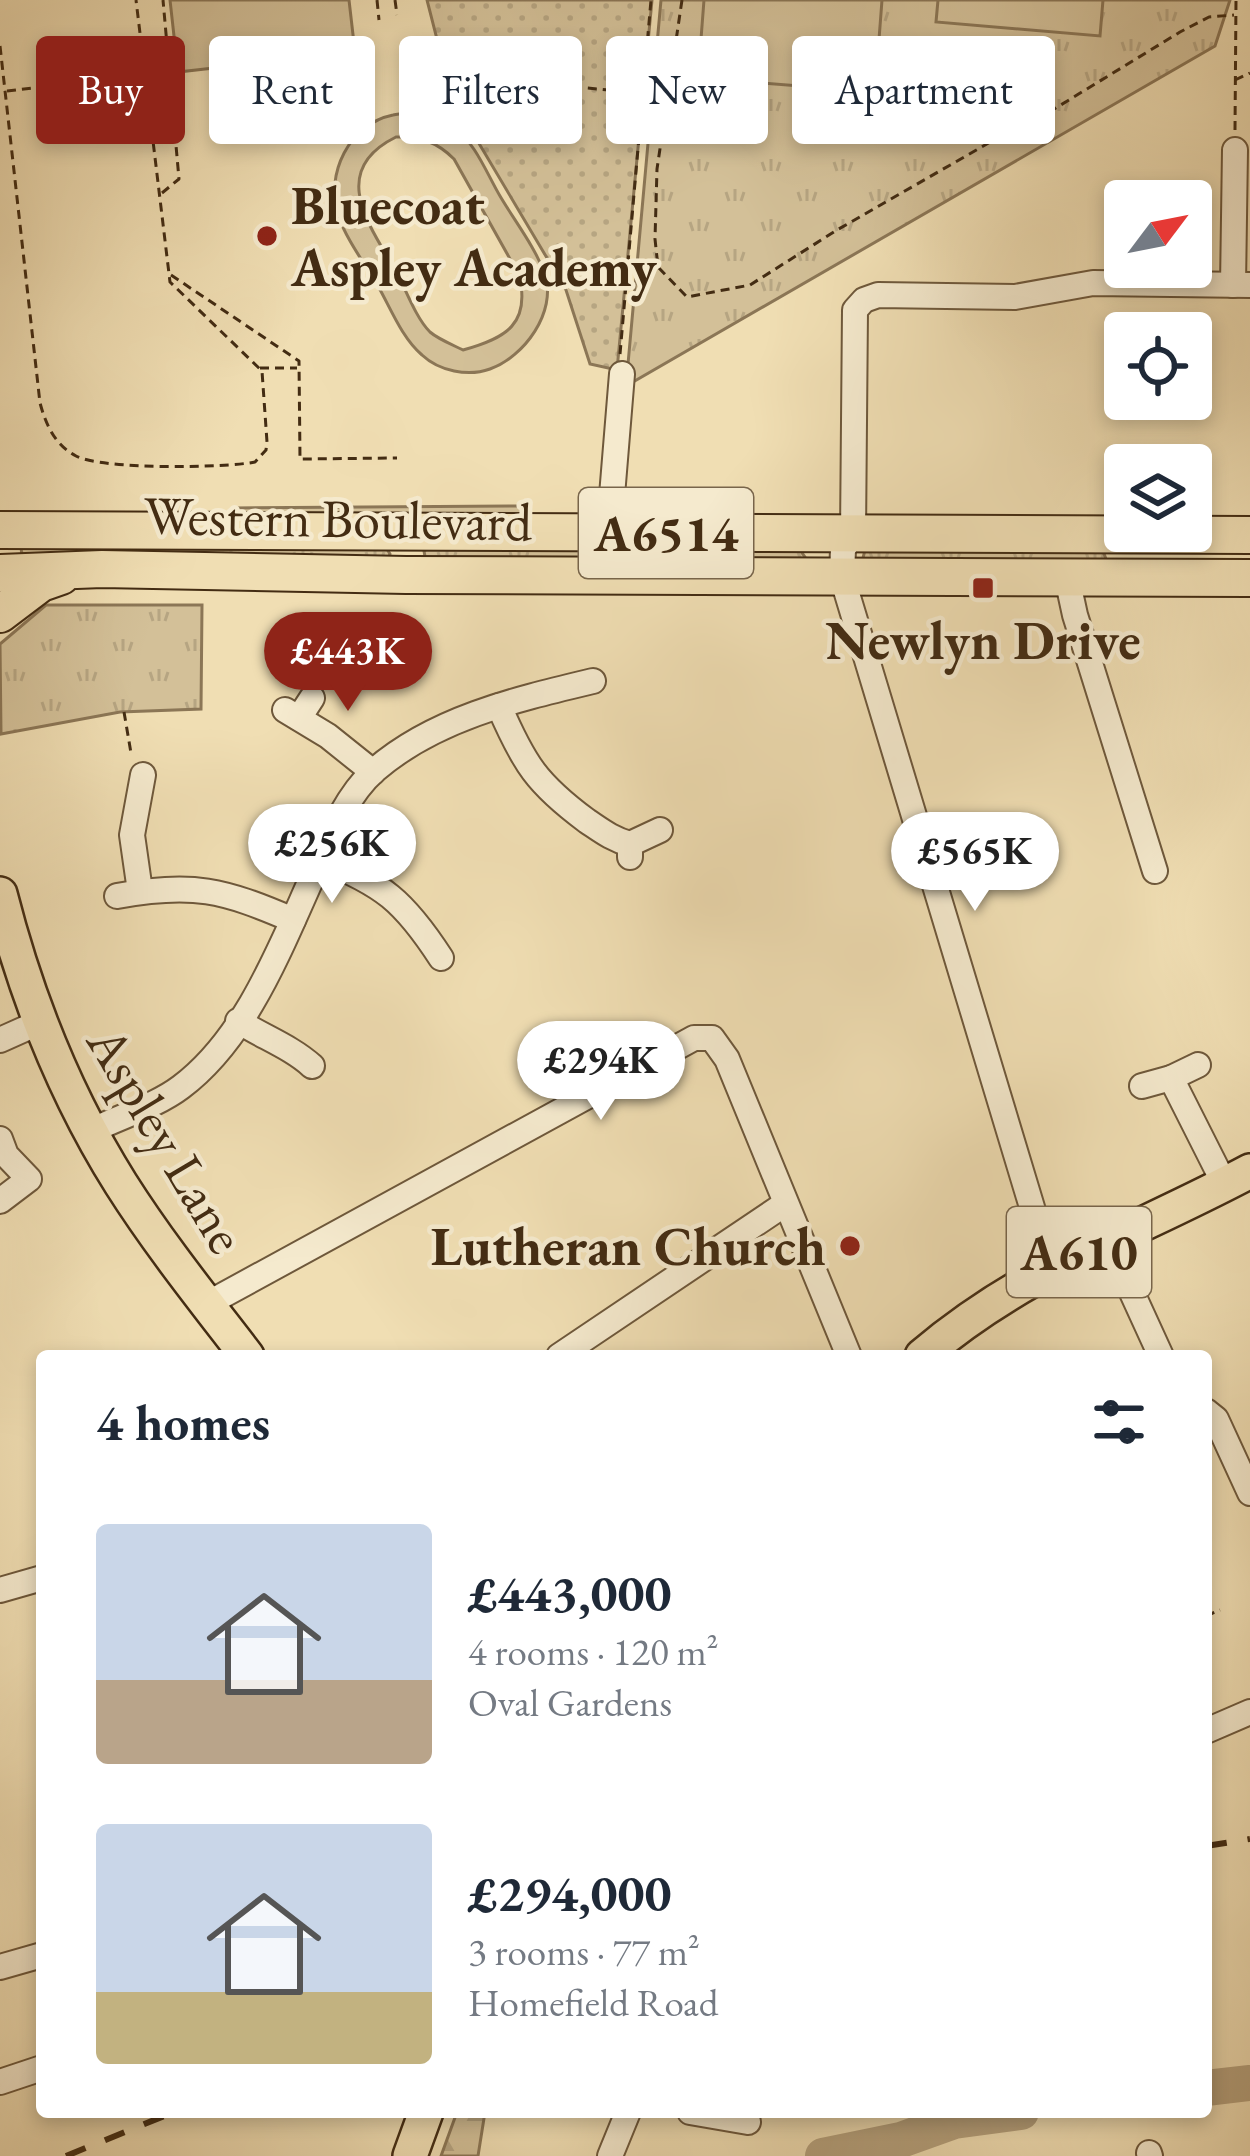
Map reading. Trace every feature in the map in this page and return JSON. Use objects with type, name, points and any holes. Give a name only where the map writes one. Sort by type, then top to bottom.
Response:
[{"type":"highway","name":"Western Boulevard","points":[[0,530],[1104,534]]},
{"type":"highway","name":"Western Boulevard","points":[[1212,535],[1250,535]]},
{"type":"highway","points":[[1120,552],[1120,578]]},
{"type":"highway","points":[[0,614],[41,584],[75,570]]},
{"type":"highway","name":"Western Boulevard","points":[[0,573],[1250,578]]},
{"type":"main road","name":"Aspley Lane","points":[[0,894],[38,1023],[91,1131],[120,1183],[242,1350]]},
{"type":"main road","name":"A610","points":[[929,1350],[965,1319],[1050,1267],[1238,1178]]},
{"type":"main road","points":[[410,2156],[424,2118]]},
{"type":"street","points":[[1050,1267],[842,577],[843,549],[853,534],[855,310],[878,295],[1015,297],[1093,283],[1242,285],[1235,150]]},
{"type":"street","points":[[609,532],[622,374]]},
{"type":"street","points":[[406,531],[406,574]]},
{"type":"street","points":[[1067,578],[1154,871]]},
{"type":"street","points":[[91,1131],[180,1088],[225,1042],[293,920],[341,815],[373,772],[454,722],[593,681]]},
{"type":"street","points":[[500,706],[532,773],[553,797],[630,850],[660,830]]},
{"type":"street","points":[[299,709],[373,772]]},
{"type":"street","points":[[148,793],[132,836],[129,894],[184,888],[232,894],[293,920]]},
{"type":"street","points":[[320,859],[388,890],[439,943]]},
{"type":"street","points":[[238,1021],[297,1052],[312,1066]]},
{"type":"street","points":[[0,1040],[38,1023]]},
{"type":"street","points":[[207,1304],[694,1038],[712,1038],[727,1059],[846,1350]]},
{"type":"street","points":[[1142,1086],[1198,1065]]},
{"type":"street","points":[[1171,1078],[1238,1178]]},
{"type":"street","points":[[0,1139],[7,1155],[29,1179],[0,1201]]},
{"type":"street","points":[[568,1350],[785,1204]]},
{"type":"street","points":[[1107,1238],[1158,1350]]},
{"type":"street","points":[[1212,1416],[1250,1493]]},
{"type":"street","points":[[0,1590],[36,1580]]},
{"type":"street","points":[[1212,1728],[1250,1712]]},
{"type":"street","points":[[0,1967],[36,1957]]},
{"type":"street","points":[[0,2082],[36,2070]]},
{"type":"street","points":[[610,2156],[626,2118]]},
{"type":"street","points":[[725,2118],[748,2122]]},
{"type":"path","points":[[136,0],[142,36]]},
{"type":"path","points":[[161,194],[179,179],[164,0]]},
{"type":"path","points":[[377,0],[380,20]]},
{"type":"path","points":[[395,0],[397,15]]},
{"type":"path","points":[[648,36],[651,0]]},
{"type":"path","points":[[682,0],[657,170],[655,239],[658,267],[687,297],[750,285],[1180,32],[1208,17],[1234,15]]},
{"type":"path","points":[[1235,150],[1236,0]]},
{"type":"path","points":[[0,46],[38,381],[44,418],[53,436],[72,454],[90,462],[255,462],[266,450],[264,378],[260,368],[177,292],[170,274],[156,144]]},
{"type":"path","points":[[1234,81],[1250,73]]},
{"type":"path","points":[[5,92],[36,88]]},
{"type":"path","points":[[0,141],[10,140]]},
{"type":"path","points":[[622,374],[639,144]]},
{"type":"path","points":[[170,274],[299,362],[299,459],[397,458]]},
{"type":"path","points":[[260,368],[299,368]]},
{"type":"path","points":[[26,373],[38,381]]},
{"type":"path","points":[[124,712],[133,760],[148,793]]},
{"type":"path","points":[[1212,1613],[1220,1610]]},
{"type":"green space","points":[[170,0],[349,0],[353,36],[209,36],[209,68],[185,71],[185,36],[174,36]]},
{"type":"green space","points":[[427,0],[652,0],[649,36],[606,36],[606,144],[638,144],[617,370],[590,364],[566,290],[479,144],[582,144],[582,36],[436,36]]},
{"type":"green space","points":[[661,0],[1230,0],[1215,46],[1055,138],[1055,36],[792,36],[792,144],[1045,144],[626,386],[648,144],[768,144],[768,36],[658,36]]},
{"type":"green space","points":[[704,0],[882,0],[879,36],[792,36],[792,85],[768,84],[768,36],[701,36]]},
{"type":"green space","points":[[938,0],[1103,0],[1100,36],[936,22]]},
{"type":"green space","points":[[396,114],[399,137],[375,151],[363,166],[360,200],[430,332],[463,350],[478,345],[512,326],[522,292],[519,275],[454,159],[435,144],[470,144],[545,275],[546,304],[535,331],[515,354],[490,369],[445,369],[415,348],[338,215],[335,183],[344,153],[350,144],[375,144],[375,121]]},
{"type":"green space","points":[[520,506],[534,519],[233,516],[235,508]]},
{"type":"green space","points":[[21,546],[387,549],[390,554],[387,560],[22,558]]},
{"type":"green space","points":[[431,547],[800,550],[807,560],[426,562],[424,551]]},
{"type":"green space","points":[[865,550],[1103,551],[1106,559],[1100,565],[862,562]]},
{"type":"green space","points":[[46,605],[202,605],[201,709],[120,712],[1,734],[0,644]]},
{"type":"green space","points":[[455,2118],[484,2118],[478,2156],[441,2156]]},
{"type":"waterway","points":[[1212,2087],[1250,2083]]},
{"type":"waterway","points":[[823,2156],[976,2118]]},
{"type":"railway","points":[[1212,1845],[1250,1839]]},
{"type":"railway","points":[[66,2156],[159,2118]]},
{"type":"place","name":"Bluecoat Aspley Academy","points":[[267,236]]},
{"type":"place","name":"Newlyn Drive","points":[[983,588]]},
{"type":"place","name":"Lutheran Church","points":[[850,1246]]}]
